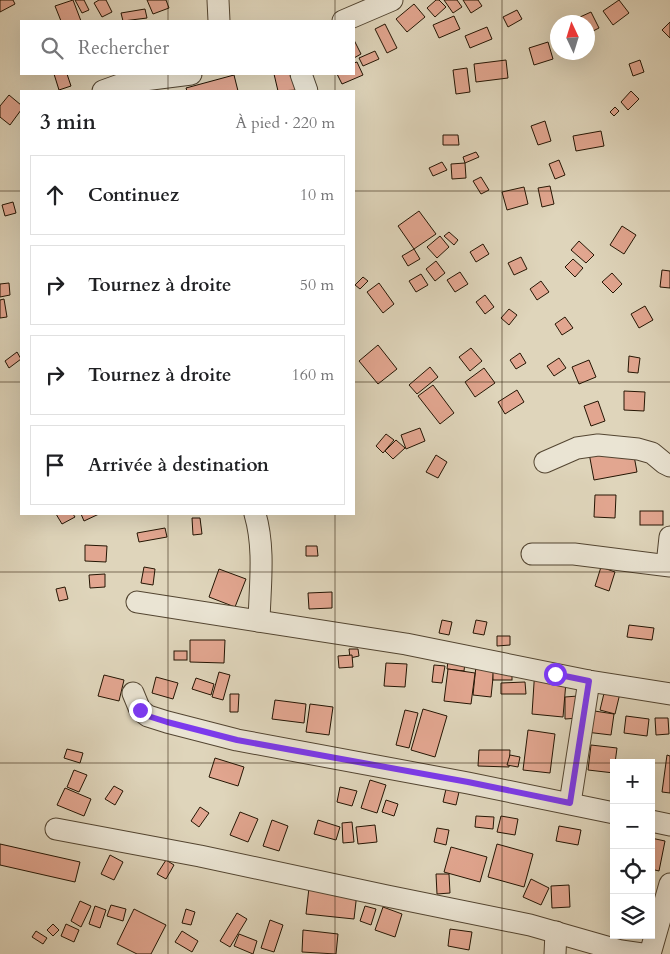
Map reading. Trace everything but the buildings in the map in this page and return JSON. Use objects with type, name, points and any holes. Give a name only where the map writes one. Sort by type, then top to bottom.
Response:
[{"type":"street","points":[[218,0],[219,20]]},
{"type":"street","points":[[345,20],[392,0]]},
{"type":"street","points":[[106,90],[128,82],[183,75]]},
{"type":"street","points":[[301,75],[308,90]]},
{"type":"street","points":[[545,462],[577,448],[598,445],[652,453],[670,466]]},
{"type":"street","points":[[255,515],[260,530],[259,621]]},
{"type":"street","points":[[532,554],[574,554],[669,566],[670,537]]},
{"type":"street","points":[[137,602],[406,644],[589,681],[670,694]]},
{"type":"street","points":[[570,803],[589,681]]},
{"type":"street","points":[[133,693],[140,710],[148,716],[237,740],[468,782],[610,812]]},
{"type":"street","points":[[655,822],[670,825]]},
{"type":"street","points":[[56,829],[200,856],[530,925],[621,951],[642,954]]},
{"type":"street","points":[[650,954],[670,884]]},
{"type":"street","points":[[555,954],[556,932]]},
{"type":"route","points":[[140,710],[148,716],[167,722],[237,740],[468,782],[570,803],[589,681],[555,674]]}]
